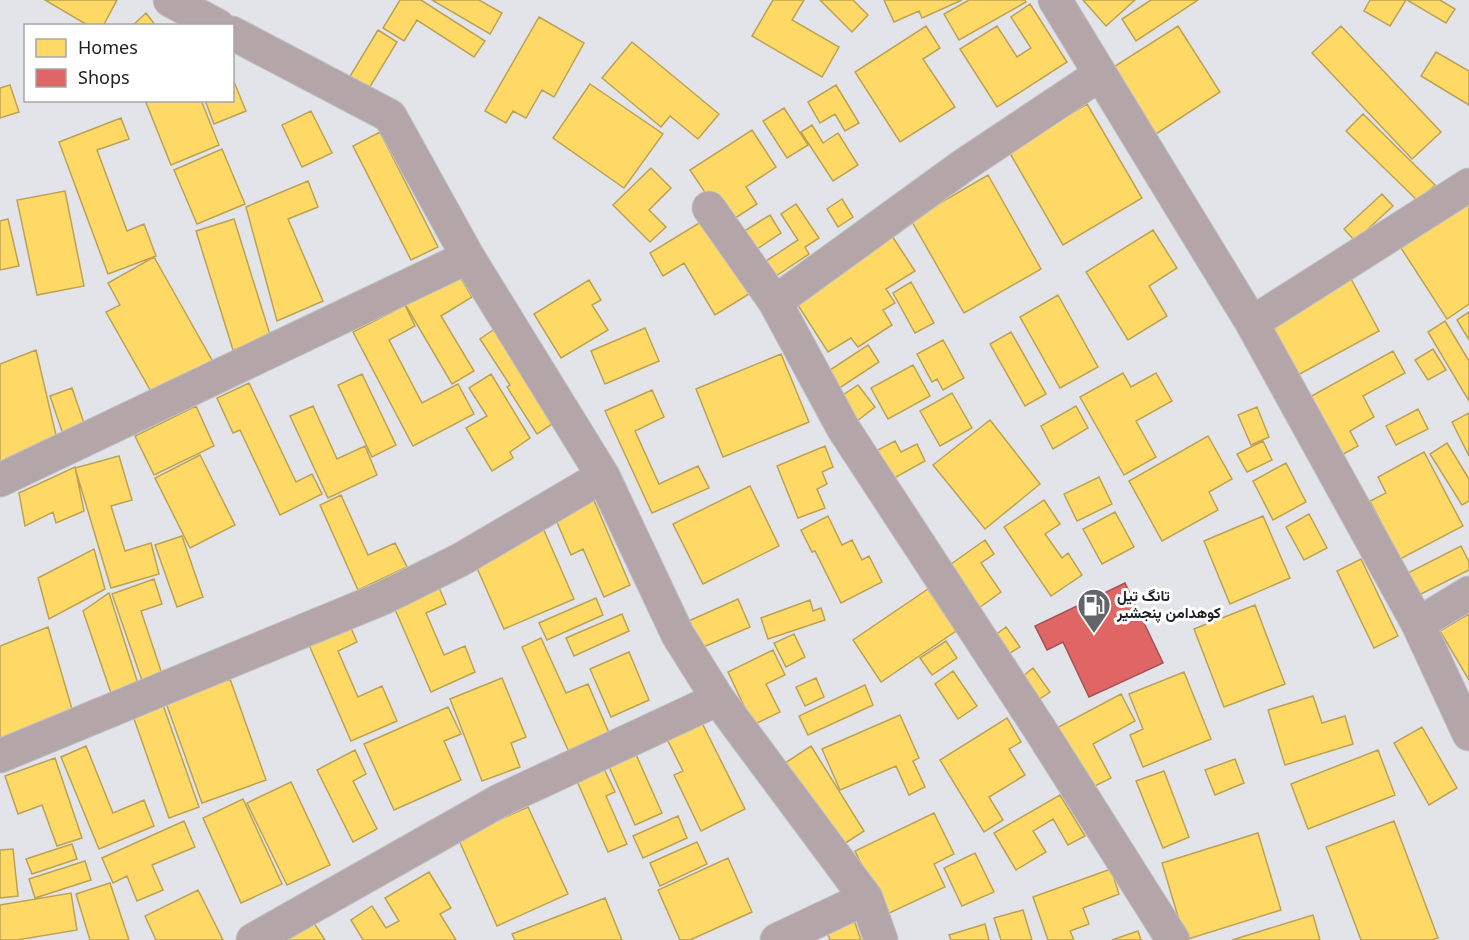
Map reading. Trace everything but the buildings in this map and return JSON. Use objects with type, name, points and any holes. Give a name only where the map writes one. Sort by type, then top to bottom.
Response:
[{"type":"street","points":[[170,0],[214,24]]},
{"type":"street","points":[[1055,0],[1252,323],[1418,624],[1469,734]]},
{"type":"street","points":[[234,34],[390,116],[468,256],[603,476],[678,635],[718,699],[866,898],[881,940]]},
{"type":"street","points":[[775,302],[964,165],[1099,75]]},
{"type":"street","points":[[1252,323],[1469,185]]},
{"type":"street","points":[[709,207],[775,302],[843,428],[1173,940]]},
{"type":"street","points":[[0,480],[468,256]]},
{"type":"street","points":[[0,756],[382,598],[460,560],[603,476]]},
{"type":"street","points":[[1418,624],[1469,593]]},
{"type":"street","points":[[253,940],[499,801],[718,699]]},
{"type":"street","points":[[777,940],[866,898]]},
{"type":"place","name":"تانگ تیل کوهدامن پنجشیر","points":[[1094,634]]}]
